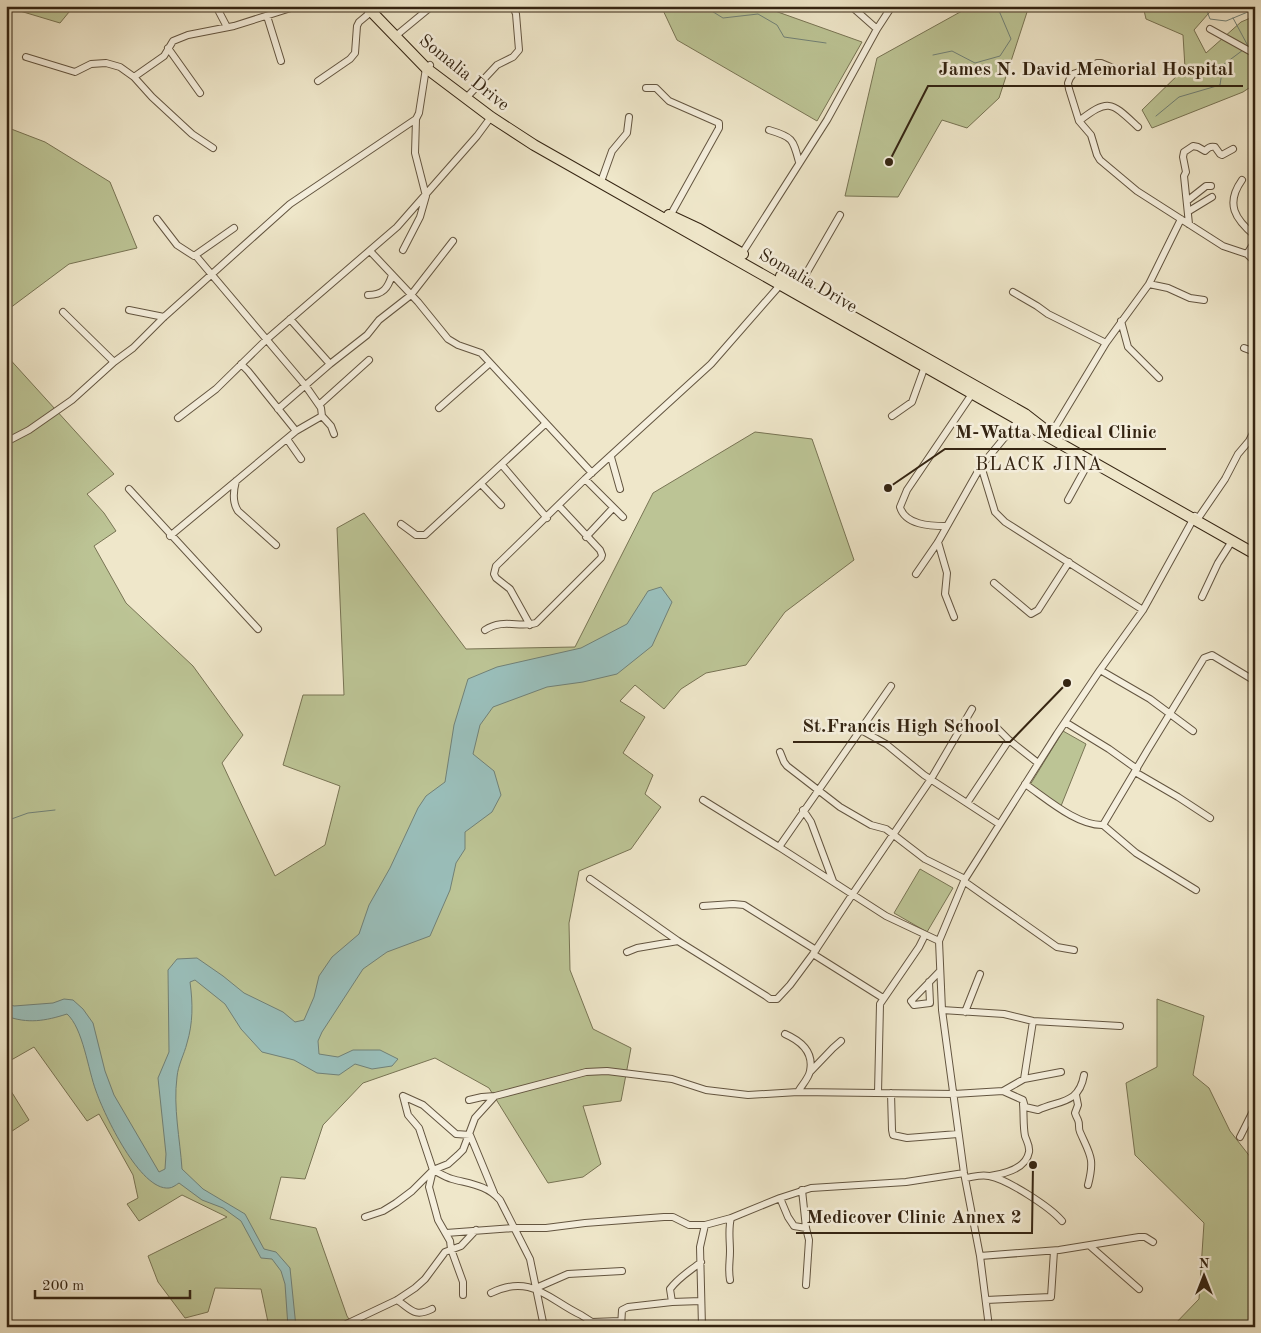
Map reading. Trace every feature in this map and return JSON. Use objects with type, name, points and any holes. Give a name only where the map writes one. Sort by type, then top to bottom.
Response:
[{"type":"main road","name":"Somalia Drive","points":[[370,8],[428,66],[492,113],[602,179],[670,216],[699,229],[781,284],[972,394],[1090,460],[1255,548]]},
{"type":"main road","name":"Somalia Drive","points":[[370,8],[428,66],[491,117],[534,145],[679,228],[799,286],[1025,414],[1051,434],[1196,517],[1255,554]]},
{"type":"street","points":[[216,6],[226,27]]},
{"type":"street","points":[[134,77],[164,56],[173,40],[267,16],[294,7],[305,6]]},
{"type":"street","points":[[398,34],[432,6]]},
{"type":"street","points":[[468,96],[498,65],[513,57],[519,50],[516,14],[510,6]]},
{"type":"street","points":[[851,6],[876,32]]},
{"type":"street","points":[[740,257],[827,120],[892,6]]},
{"type":"street","points":[[318,81],[355,54],[357,26],[370,8]]},
{"type":"street","points":[[267,16],[281,61]]},
{"type":"street","points":[[1210,30],[1253,53]]},
{"type":"street","points":[[168,48],[200,93]]},
{"type":"street","points":[[26,57],[75,72],[90,64],[110,63],[120,67],[134,77],[152,97],[192,134],[213,148]]},
{"type":"street","points":[[1148,71],[1118,70],[1097,63],[1084,72],[1073,74],[1068,83],[1069,89],[1079,121],[1091,135],[1097,155],[1100,160],[1137,191],[1223,246],[1247,254],[1255,262]]},
{"type":"street","points":[[403,250],[420,217],[426,196],[415,153],[416,119],[419,113],[428,66]]},
{"type":"street","points":[[646,88],[656,88],[669,101],[719,123],[719,128],[670,216]]},
{"type":"street","points":[[1079,121],[1100,106],[1107,104],[1117,109],[1138,127]]},
{"type":"street","points":[[178,418],[216,389],[266,340],[397,227],[426,196],[491,117]]},
{"type":"street","points":[[602,179],[612,151],[627,133],[629,117]]},
{"type":"street","points":[[6,442],[29,430],[67,404],[114,362],[133,348],[164,317],[290,204],[416,119]]},
{"type":"street","points":[[769,130],[792,140],[799,162]]},
{"type":"street","points":[[1189,224],[1184,176],[1186,172],[1184,152],[1193,146],[1205,151],[1209,147],[1215,147],[1222,155],[1233,149]]},
{"type":"street","points":[[1242,180],[1233,200],[1233,207],[1237,216],[1255,236]]},
{"type":"street","points":[[1187,201],[1206,186],[1211,186]]},
{"type":"street","points":[[1189,211],[1212,196]]},
{"type":"street","points":[[799,286],[840,216]]},
{"type":"street","points":[[157,219],[176,245],[196,256],[305,385],[319,404],[322,416],[331,426],[334,434]]},
{"type":"street","points":[[1051,434],[1106,343],[1149,284],[1181,219]]},
{"type":"street","points":[[196,256],[234,228]]},
{"type":"street","points":[[278,409],[367,335],[379,320],[412,295],[453,241]]},
{"type":"street","points":[[1247,254],[1255,241]]},
{"type":"street","points":[[370,251],[412,295],[448,339],[458,345],[478,350],[592,473]]},
{"type":"street","points":[[1255,272],[1253,275],[1255,281]]},
{"type":"street","points":[[368,295],[376,295],[382,292],[390,283],[392,275]]},
{"type":"street","points":[[530,624],[510,589],[496,578],[494,570],[496,566],[585,479],[711,364],[781,284]]},
{"type":"street","points":[[1149,284],[1168,288],[1190,298],[1204,300]]},
{"type":"street","points":[[1013,292],[1048,314],[1106,343]]},
{"type":"street","points":[[129,310],[164,317]]},
{"type":"street","points":[[63,312],[114,362]]},
{"type":"street","points":[[290,319],[330,364]]},
{"type":"street","points":[[1121,321],[1128,347],[1159,378]]},
{"type":"street","points":[[1244,348],[1255,352]]},
{"type":"street","points":[[319,404],[369,360]]},
{"type":"street","points":[[439,408],[490,363]]},
{"type":"street","points":[[241,364],[296,431]]},
{"type":"street","points":[[892,416],[912,402],[925,366]]},
{"type":"street","points":[[946,526],[931,526],[914,522],[904,516],[900,507],[907,490],[972,394]]},
{"type":"street","points":[[170,536],[296,431],[322,416]]},
{"type":"street","points":[[916,574],[938,542],[981,466],[1019,420]]},
{"type":"street","points":[[401,524],[416,535],[425,535],[545,424]]},
{"type":"street","points":[[990,1327],[980,1256],[958,1134],[942,1010],[939,940],[958,892],[999,824],[1065,722],[1143,610],[1196,517],[1225,479],[1255,428]]},
{"type":"street","points":[[287,439],[300,459]]},
{"type":"street","points":[[611,457],[620,489]]},
{"type":"street","points":[[1068,500],[1090,460]]},
{"type":"street","points":[[502,465],[547,518]]},
{"type":"street","points":[[981,466],[995,512],[1005,522],[1143,610]]},
{"type":"street","points":[[585,479],[623,517]]},
{"type":"street","points":[[236,481],[233,499],[238,512],[276,546]]},
{"type":"street","points":[[481,484],[501,505]]},
{"type":"street","points":[[129,490],[258,629]]},
{"type":"street","points":[[485,630],[491,626],[507,623],[530,624],[536,622],[601,558],[600,550],[559,506]]},
{"type":"street","points":[[586,536],[613,508]]},
{"type":"street","points":[[1202,597],[1218,563],[1232,541]]},
{"type":"street","points":[[938,542],[947,573],[945,594],[954,617]]},
{"type":"street","points":[[994,583],[1031,614],[1038,610],[1069,562]]},
{"type":"street","points":[[1103,826],[1198,666],[1207,656],[1212,655],[1255,681]]},
{"type":"street","points":[[1100,670],[1150,700],[1194,731]]},
{"type":"street","points":[[779,846],[891,686]]},
{"type":"street","points":[[590,879],[678,942],[738,980],[773,999],[781,996],[815,952],[932,779],[972,709]]},
{"type":"street","points":[[1065,722],[1109,749],[1136,770],[1210,818]]},
{"type":"street","points":[[995,726],[1038,763]]},
{"type":"street","points":[[861,730],[886,744],[932,779],[999,824]]},
{"type":"street","points":[[967,803],[1009,740]]},
{"type":"street","points":[[780,752],[787,766],[840,808],[871,825],[894,833],[925,859],[965,880],[1057,946],[1074,950]]},
{"type":"street","points":[[1024,784],[1086,823],[1103,826],[1136,853],[1196,890]]},
{"type":"street","points":[[703,800],[779,846],[886,916],[939,940]]},
{"type":"street","points":[[803,810],[811,822],[833,881]]},
{"type":"street","points":[[818,872],[825,860]]},
{"type":"street","points":[[703,906],[733,904],[744,906],[883,998]]},
{"type":"street","points":[[878,1093],[880,1004],[918,948],[925,934]]},
{"type":"street","points":[[626,952],[637,948],[678,942]]},
{"type":"street","points":[[928,982],[940,971]]},
{"type":"street","points":[[965,1012],[980,974]]},
{"type":"street","points":[[942,1010],[1004,1014],[1033,1021],[1120,1026]]},
{"type":"street","points":[[1024,1079],[1033,1021]]},
{"type":"street","points":[[785,1034],[796,1039],[807,1051],[810,1072]]},
{"type":"street","points":[[798,1092],[810,1072],[841,1041]]},
{"type":"street","points":[[469,1100],[495,1096],[596,1070],[672,1079],[706,1090],[748,1095],[798,1092],[954,1094],[1003,1091],[1024,1079],[1061,1072]]},
{"type":"street","points":[[1084,1075],[1076,1095],[1078,1105],[1075,1113],[1078,1119],[1079,1130],[1092,1163],[1088,1185]]},
{"type":"street","points":[[1003,1091],[1023,1100],[1025,1107],[1038,1110],[1066,1101],[1076,1095]]},
{"type":"street","points":[[890,1093],[893,1135],[907,1138],[958,1134]]},
{"type":"street","points":[[464,1295],[463,1282],[450,1241],[438,1220],[429,1187],[433,1170],[420,1128],[408,1114],[403,1096],[423,1105],[456,1134],[470,1135]]},
{"type":"street","points":[[365,1217],[383,1211],[396,1203],[412,1191],[433,1170],[448,1164],[458,1155],[463,1150],[470,1135],[475,1118],[495,1096]]},
{"type":"street","points":[[446,1233],[514,1228],[546,1228],[585,1222],[664,1217],[673,1217],[689,1225],[705,1225],[731,1218],[780,1198],[811,1188],[906,1182],[965,1175],[990,1176],[1009,1172],[1022,1164],[1029,1154],[1023,1100]]},
{"type":"street","points":[[1240,1137],[1255,1107]]},
{"type":"street","points":[[470,1135],[494,1193],[500,1200],[530,1258],[544,1327]]},
{"type":"street","points":[[433,1170],[449,1178],[476,1184],[494,1193]]},
{"type":"street","points":[[990,1176],[1026,1194],[1053,1212],[1062,1221]]},
{"type":"street","points":[[802,1190],[809,1240],[806,1285]]},
{"type":"street","points":[[780,1198],[788,1218],[794,1226],[806,1228]]},
{"type":"street","points":[[730,1280],[728,1267],[730,1254],[729,1224],[731,1218]]},
{"type":"street","points":[[704,1326],[701,1301],[700,1247],[705,1225]]},
{"type":"street","points":[[340,1327],[397,1300],[415,1288],[425,1279],[445,1252],[461,1246],[476,1230]]},
{"type":"street","points":[[980,1256],[1054,1251],[1138,1237],[1153,1242]]},
{"type":"street","points":[[1090,1246],[1139,1289]]},
{"type":"street","points":[[986,1300],[1051,1297],[1054,1251]]},
{"type":"street","points":[[672,1302],[670,1289],[682,1275],[701,1262]]},
{"type":"street","points":[[536,1288],[568,1274],[622,1271]]},
{"type":"street","points":[[491,1293],[518,1286],[536,1288],[581,1315],[587,1321],[620,1324],[622,1310],[628,1307],[701,1301]]},
{"type":"street","points":[[397,1300],[414,1313],[425,1313],[432,1310]]},
{"type":"green space","points":[[10,6],[74,6],[60,23],[10,8]]},
{"type":"green space","points":[[661,6],[720,6],[721,8],[761,6],[862,42],[817,121],[677,40]]},
{"type":"green space","points":[[971,6],[1029,6],[999,98],[967,128],[942,120],[898,197],[845,196],[877,58]]},
{"type":"green space","points":[[1143,6],[1215,6],[1194,30],[1206,53],[1241,22],[1255,16],[1255,84],[1243,92],[1152,128],[1142,110],[1185,68],[1183,35],[1146,19]]},
{"type":"green space","points":[[6,127],[45,142],[110,182],[137,248],[69,264],[6,311]]},
{"type":"green space","points":[[6,355],[114,474],[87,494],[104,513],[116,531],[94,546],[126,603],[193,666],[243,735],[222,763],[275,876],[325,845],[340,786],[283,765],[303,695],[344,695],[337,528],[364,513],[466,649],[575,647],[653,493],[755,432],[812,439],[854,560],[785,612],[746,665],[706,673],[681,689],[664,709],[635,685],[620,701],[645,717],[623,753],[653,775],[645,794],[661,807],[631,849],[579,871],[569,923],[570,970],[593,1029],[631,1048],[621,1101],[583,1106],[601,1164],[583,1177],[548,1183],[489,1088],[435,1058],[363,1083],[323,1125],[305,1179],[281,1177],[270,1219],[316,1228],[347,1316],[354,1327],[269,1327],[261,1289],[215,1288],[208,1312],[185,1318],[158,1282],[148,1256],[227,1217],[182,1195],[139,1221],[127,1204],[138,1198],[133,1175],[99,1114],[87,1121],[34,1047],[6,1063]]},
{"type":"green space","points":[[1063,731],[1086,744],[1061,806],[1030,785]]},
{"type":"green space","points":[[920,869],[953,888],[927,932],[894,913]]},
{"type":"green space","points":[[1157,999],[1204,1016],[1193,1075],[1209,1088],[1230,1131],[1255,1163],[1255,1327],[1172,1327],[1199,1299],[1204,1223],[1135,1155],[1126,1083],[1157,1067]]},
{"type":"green space","points":[[6,1083],[29,1120],[6,1135]]},
{"type":"water","points":[[661,587],[672,602],[652,646],[617,674],[583,682],[547,687],[493,707],[480,725],[473,754],[494,771],[501,795],[492,812],[465,832],[465,849],[456,863],[450,890],[430,936],[387,952],[363,969],[318,1041],[319,1054],[338,1057],[353,1050],[380,1050],[398,1059],[392,1066],[372,1069],[355,1064],[339,1075],[317,1073],[294,1060],[262,1052],[241,1029],[225,1004],[195,980],[190,982],[191,1021],[176,1088],[176,1111],[182,1169],[203,1189],[245,1214],[264,1249],[276,1252],[290,1268],[296,1327],[288,1327],[285,1284],[281,1271],[272,1259],[261,1258],[241,1221],[223,1208],[202,1200],[179,1183],[170,1188],[158,1186],[135,1165],[115,1133],[96,1091],[81,1039],[73,1020],[67,1014],[44,1020],[29,1021],[6,1016],[6,1003],[14,1006],[53,1003],[64,999],[73,1000],[83,1009],[93,1023],[105,1071],[114,1095],[159,1172],[165,1169],[166,1154],[158,1078],[169,1052],[168,970],[177,959],[197,958],[244,993],[283,1012],[295,1022],[304,1020],[314,997],[319,976],[332,957],[359,934],[369,905],[390,868],[418,808],[426,796],[445,782],[454,725],[468,679],[497,667],[581,648],[627,624],[648,591]]},
{"type":"waterway","points":[[698,6],[710,10],[723,18],[758,14],[777,25],[784,37],[826,43]]},
{"type":"waterway","points":[[933,55],[952,51],[975,63],[1000,56],[1011,39],[997,6]]},
{"type":"waterway","points":[[1205,6],[1210,19],[1226,21],[1255,9]]},
{"type":"waterway","points":[[1233,18],[1248,46]]},
{"type":"waterway","points":[[1156,116],[1179,97],[1220,85],[1223,65],[1243,50]]},
{"type":"waterway","points":[[6,821],[28,813],[55,810]]},
{"type":"waterway","points":[[1233,1327],[1255,1324]]},
{"type":"place","name":"James N. David Memorial Hospital","points":[[889,162]]},
{"type":"place","name":"M-Watta Medical Clinic","points":[[888,488]]},
{"type":"place","name":"St.Francis High School","points":[[1067,683]]},
{"type":"place","name":"Medicover Clinic Annex 2","points":[[1033,1165]]},
{"type":"district","name":"BLACK JINA","points":[[1039,465]]}]
